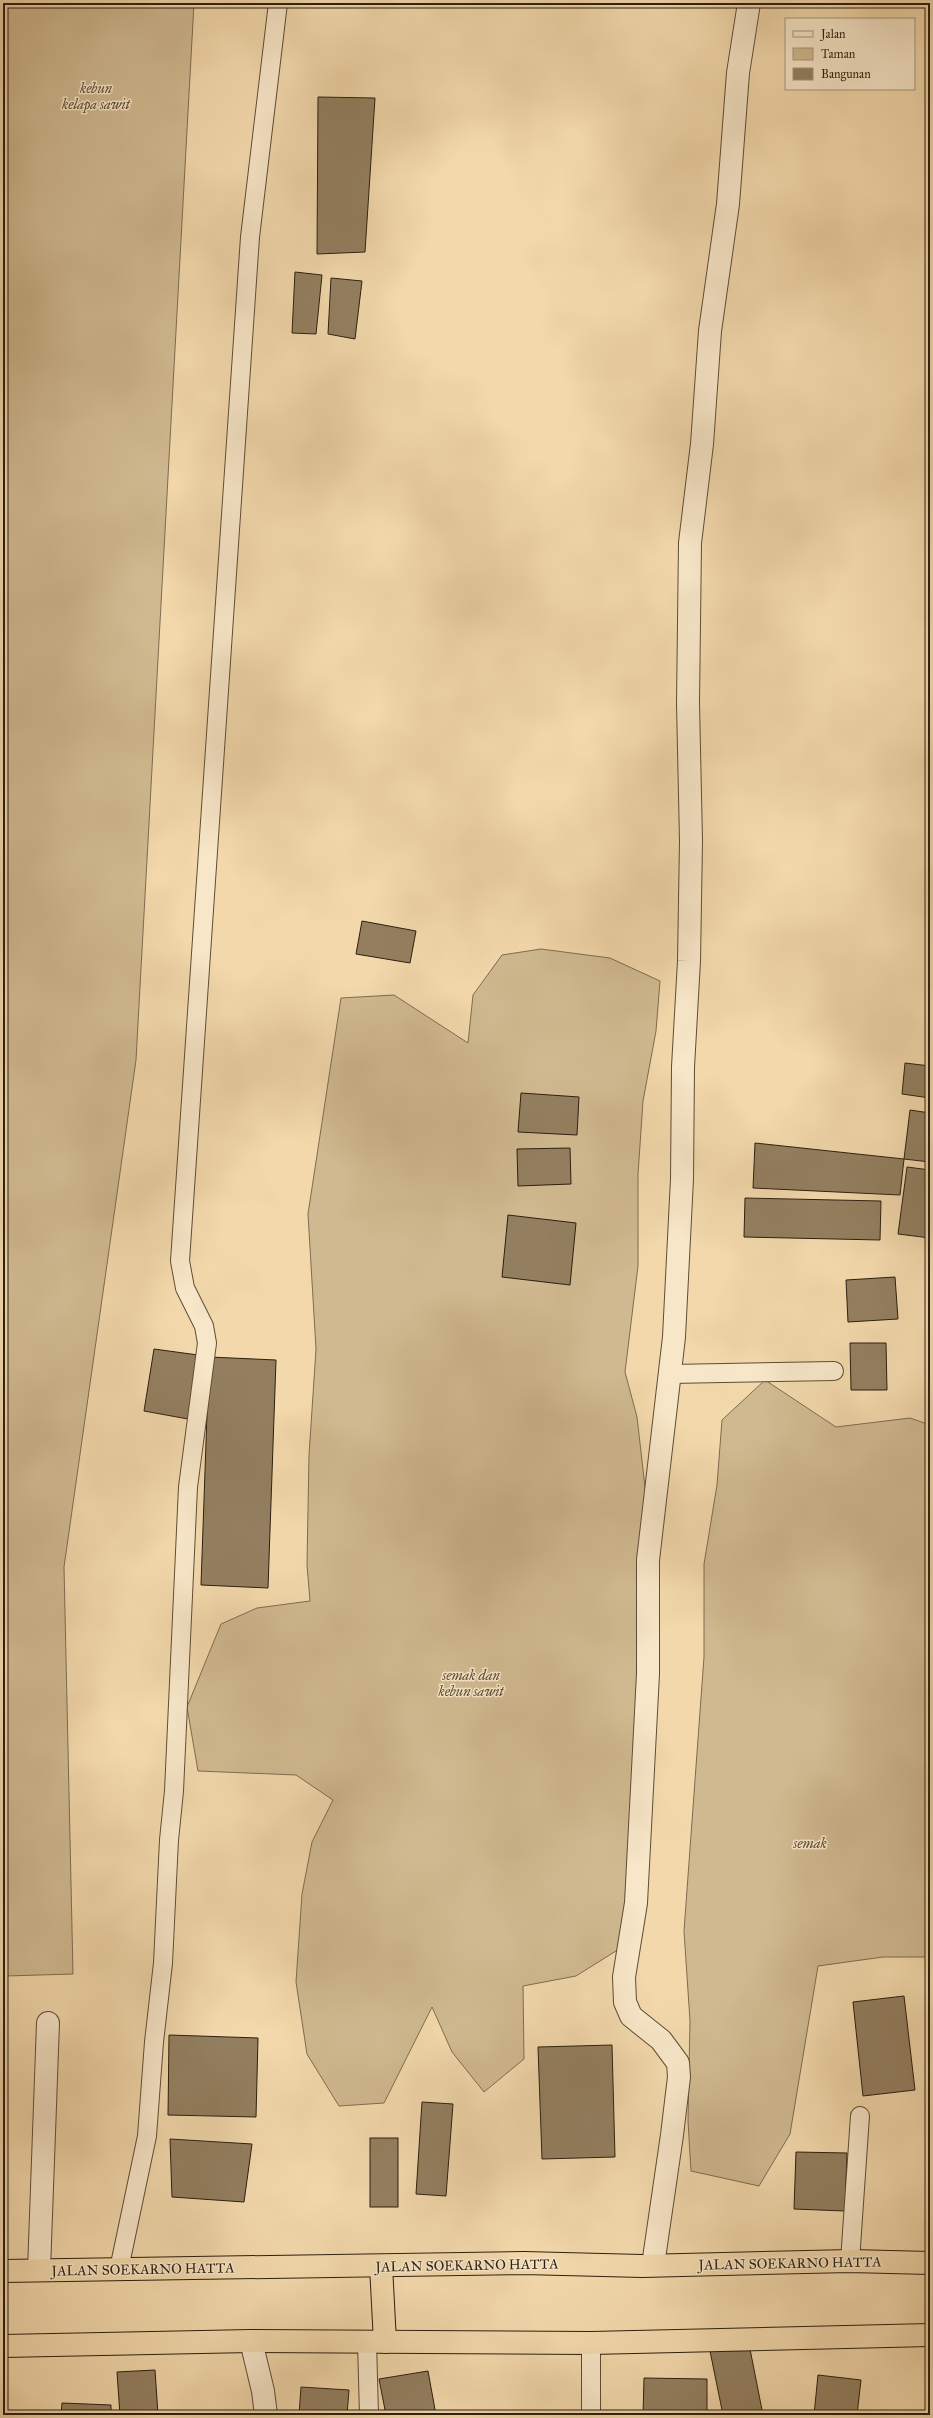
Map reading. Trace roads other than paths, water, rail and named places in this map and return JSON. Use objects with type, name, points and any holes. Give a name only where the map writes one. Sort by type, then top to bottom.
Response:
[{"type":"highway","name":"JALAN SOEKARNO HATTA","points":[[3,2271],[524,2263],[652,2265],[850,2261],[930,2263]]},
{"type":"highway","points":[[376,2342],[380,2266]]},
{"type":"highway","points":[[3,2346],[251,2341],[591,2343],[930,2335]]},
{"type":"street","points":[[652,2265],[672,2135],[679,2077],[678,2063],[661,2040],[630,2016],[625,2002],[624,1977],[636,1903],[639,1868],[648,1674],[648,1560],[674,1337],[681,1195],[683,1067],[689,961],[691,841],[688,703],[690,543],[702,444],[710,331],[728,204],[738,74],[749,3]]},
{"type":"street","points":[[39,2270],[48,2022]]},
{"type":"street","points":[[251,2341],[263,2391],[266,2415]]},
{"type":"lane","points":[[119,2269],[147,2136],[154,2042],[163,1963],[169,1840],[174,1792],[188,1487],[207,1343],[204,1326],[185,1288],[180,1261],[250,237],[278,3]]},
{"type":"lane","points":[[670,1374],[834,1371]]},
{"type":"lane","points":[[850,2261],[860,2116]]},
{"type":"lane","points":[[369,2415],[376,2342]]},
{"type":"lane","points":[[591,2343],[591,2415]]},
{"type":"park label","name":"kebun kelapa sawit","points":[[96,96]]},
{"type":"park label","name":"semak dan kebun sawit","points":[[471,1684]]},
{"type":"park label","name":"semak","points":[[810,1843]]}]
